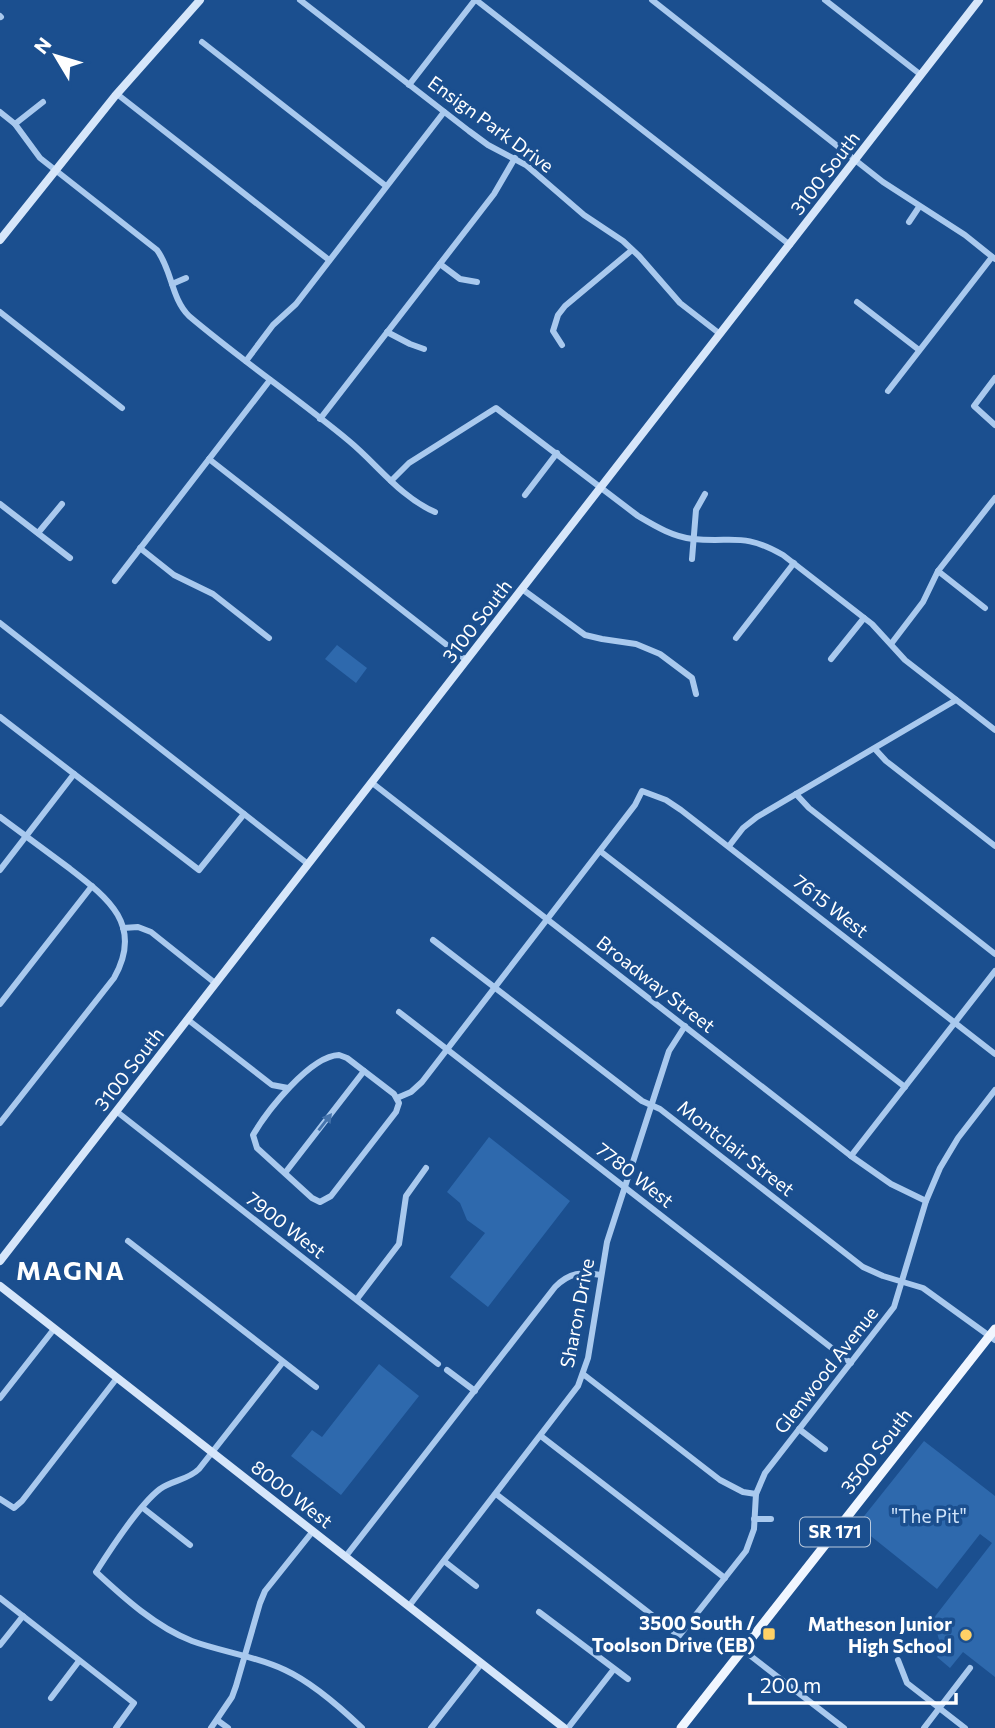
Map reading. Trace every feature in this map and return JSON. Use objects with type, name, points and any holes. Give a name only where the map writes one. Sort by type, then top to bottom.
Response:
[{"type":"main road","name":"3500 South","points":[[681,1728],[993,1335]]},
{"type":"street","points":[[1,236],[117,94],[201,0]]},
{"type":"street","name":"Ensign Park Drive","points":[[300,0],[443,112],[488,145],[536,172],[584,215],[624,241],[680,303],[720,334]]},
{"type":"street","points":[[410,85],[475,0],[789,244]]},
{"type":"street","points":[[652,0],[883,182],[994,258],[888,391]]},
{"type":"street","points":[[825,0],[921,75]]},
{"type":"street","name":"3100 South","points":[[0,1261],[979,0]]},
{"type":"street","points":[[202,42],[386,186]]},
{"type":"street","points":[[117,94],[329,260]]},
{"type":"street","points":[[15,124],[43,102]]},
{"type":"street","points":[[0,112],[15,124],[31,149],[151,244],[162,257],[183,310],[351,442],[391,481],[435,512]]},
{"type":"street","points":[[246,361],[273,325],[296,304],[443,112]]},
{"type":"street","points":[[320,419],[494,194],[515,158]]},
{"type":"street","points":[[909,222],[919,206]]},
{"type":"street","points":[[562,345],[553,331],[558,315],[565,306],[632,250]]},
{"type":"street","points":[[440,264],[460,279],[477,282]]},
{"type":"street","points":[[172,284],[186,278]]},
{"type":"street","points":[[857,302],[919,351]]},
{"type":"street","points":[[0,312],[122,408]]},
{"type":"street","points":[[387,332],[424,349]]},
{"type":"street","points":[[995,377],[974,406],[995,425]]},
{"type":"street","points":[[115,580],[270,380]]},
{"type":"street","points":[[391,481],[409,463],[496,408],[658,528],[693,539],[730,538],[758,542],[783,555],[864,618],[905,660],[995,730]]},
{"type":"street","points":[[524,495],[557,453]]},
{"type":"street","points":[[209,459],[466,660]]},
{"type":"street","points":[[692,559],[696,510],[705,494]]},
{"type":"street","points":[[891,645],[923,603],[938,571],[995,498]]},
{"type":"street","points":[[0,503],[70,558]]},
{"type":"street","points":[[38,533],[62,504]]},
{"type":"street","points":[[988,507],[995,512]]},
{"type":"street","points":[[140,548],[174,575],[213,594],[269,638]]},
{"type":"street","points":[[736,638],[794,563]]},
{"type":"street","points":[[938,571],[985,608]]},
{"type":"street","points":[[522,589],[585,635],[636,644],[660,654],[692,678],[696,694]]},
{"type":"street","points":[[831,659],[864,618]]},
{"type":"street","points":[[0,623],[308,864]]},
{"type":"street","points":[[729,846],[749,822],[956,700]]},
{"type":"street","points":[[0,717],[199,870],[244,814]]},
{"type":"street","points":[[875,749],[886,761],[995,846]]},
{"type":"street","points":[[0,870],[74,774]]},
{"type":"street","name":"Broadway Street","points":[[371,782],[851,1156],[891,1184],[926,1201]]},
{"type":"street","name":"7615 West","points":[[600,851],[635,805],[642,791],[674,804],[995,1054]]},
{"type":"street","points":[[796,794],[809,808],[995,954]]},
{"type":"street","points":[[0,817],[113,905],[123,928],[124,953],[114,978],[0,1123]]},
{"type":"street","points":[[398,1100],[347,1058],[336,1054],[294,1080],[256,1129],[253,1140],[257,1148],[312,1198],[320,1202],[331,1196],[396,1112],[398,1100],[411,1092],[446,1049],[600,851],[905,1087]]},
{"type":"street","points":[[0,1004],[92,886]]},
{"type":"street","points":[[123,928],[138,928],[151,932],[215,983]]},
{"type":"street","name":"Montclair Street","points":[[433,940],[642,1101],[660,1109],[863,1267],[923,1288],[993,1335]]},
{"type":"street","points":[[851,1156],[995,971]]},
{"type":"street","name":"7780 West","points":[[399,1012],[851,1363]]},
{"type":"street","points":[[187,1019],[272,1086],[288,1088]]},
{"type":"street","name":"Sharon Drive","points":[[409,1606],[570,1398],[583,1374],[592,1341],[607,1242],[672,1043],[685,1026]]},
{"type":"street","points":[[285,1173],[364,1071]]},
{"type":"street","points":[[272,1086],[277,1102]]},
{"type":"street","name":"Glenwood Avenue","points":[[496,1494],[679,1636],[746,1551],[751,1541],[756,1494],[765,1473],[894,1307],[926,1201],[948,1152],[995,1090]]},
{"type":"street","name":"7900 West","points":[[116,1111],[438,1364]]},
{"type":"street","points":[[357,1299],[399,1244],[406,1196],[426,1168]]},
{"type":"street","points":[[128,1241],[316,1387]]},
{"type":"street","points":[[346,1556],[564,1278],[576,1273],[601,1275]]},
{"type":"street","name":"8000 West","points":[[0,1286],[566,1728]]},
{"type":"street","points":[[0,1398],[54,1329]]},
{"type":"street","points":[[283,1362],[192,1476],[166,1486],[152,1497],[96,1572],[152,1619],[171,1631],[192,1641],[271,1664],[300,1678],[362,1728]]},
{"type":"street","points":[[447,1370],[475,1391]]},
{"type":"street","points":[[583,1374],[720,1480],[743,1492],[756,1494]]},
{"type":"street","points":[[0,1499],[14,1508],[117,1378]]},
{"type":"street","points":[[799,1429],[825,1449]]},
{"type":"street","points":[[541,1436],[725,1578]]},
{"type":"street","points":[[143,1508],[190,1545]]},
{"type":"street","points":[[754,1519],[771,1519]]},
{"type":"street","points":[[211,1728],[232,1697],[265,1591],[313,1531]]},
{"type":"street","points":[[444,1561],[476,1586]]},
{"type":"street","points":[[0,1598],[134,1703],[117,1728]]},
{"type":"street","points":[[539,1612],[628,1679]]},
{"type":"street","points":[[0,1645],[23,1616]]},
{"type":"street","points":[[743,1650],[844,1728]]},
{"type":"street","points":[[898,1660],[907,1683],[965,1728]]},
{"type":"street","points":[[51,1698],[79,1661]]},
{"type":"street","points":[[431,1728],[482,1663]]},
{"type":"street","points":[[924,1728],[970,1668]]},
{"type":"street","points":[[566,1728],[614,1669]]},
{"type":"street","points":[[217,1720],[228,1728]]},
{"type":"green space","points":[[337,645],[367,668],[356,683],[325,659]]},
{"type":"green space","points":[[489,1137],[570,1201],[488,1307],[450,1277],[485,1233],[467,1220],[460,1203],[447,1192]]},
{"type":"green space","points":[[379,1364],[419,1396],[341,1495],[291,1456],[312,1430],[322,1437]]},
{"type":"green space","name":"\"The Pit\"","points":[[924,1441],[995,1496],[995,1677],[963,1652],[950,1668],[937,1657],[942,1650],[933,1619],[992,1543],[980,1534],[937,1589],[857,1525]]},
{"type":"place","name":"3500 South / Toolson Drive (EB)","points":[[769,1634]]},
{"type":"place","name":"Matheson Junior High School","points":[[966,1635]]},
{"type":"district","name":"MAGNA","points":[[71,1271]]}]
